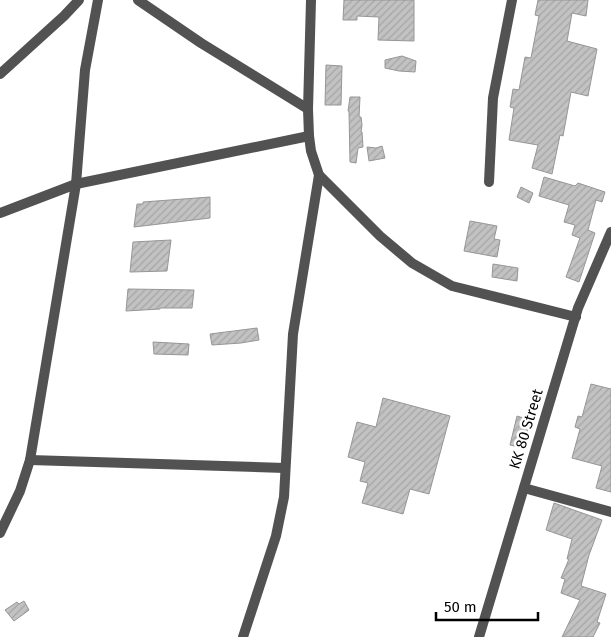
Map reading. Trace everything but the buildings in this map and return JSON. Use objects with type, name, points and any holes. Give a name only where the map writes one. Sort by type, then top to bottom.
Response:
[{"type":"street","points":[[0,74],[79,0]]},
{"type":"street","points":[[0,533],[20,491],[30,460],[76,184],[85,70],[98,0]]},
{"type":"street","points":[[138,0],[201,44],[308,109]]},
{"type":"street","points":[[312,0],[308,109],[309,136],[311,151],[319,174],[380,236],[412,263],[452,286],[576,317]]},
{"type":"street","points":[[489,182],[493,98],[512,0]]},
{"type":"street","points":[[0,213],[76,184],[309,136]]},
{"type":"street","points":[[243,637],[276,536],[284,497],[293,334],[319,174]]},
{"type":"street","name":"KK 80 Street","points":[[481,636],[578,308],[611,232]]},
{"type":"street","points":[[30,460],[285,468]]},
{"type":"street","points":[[524,488],[611,512]]}]
